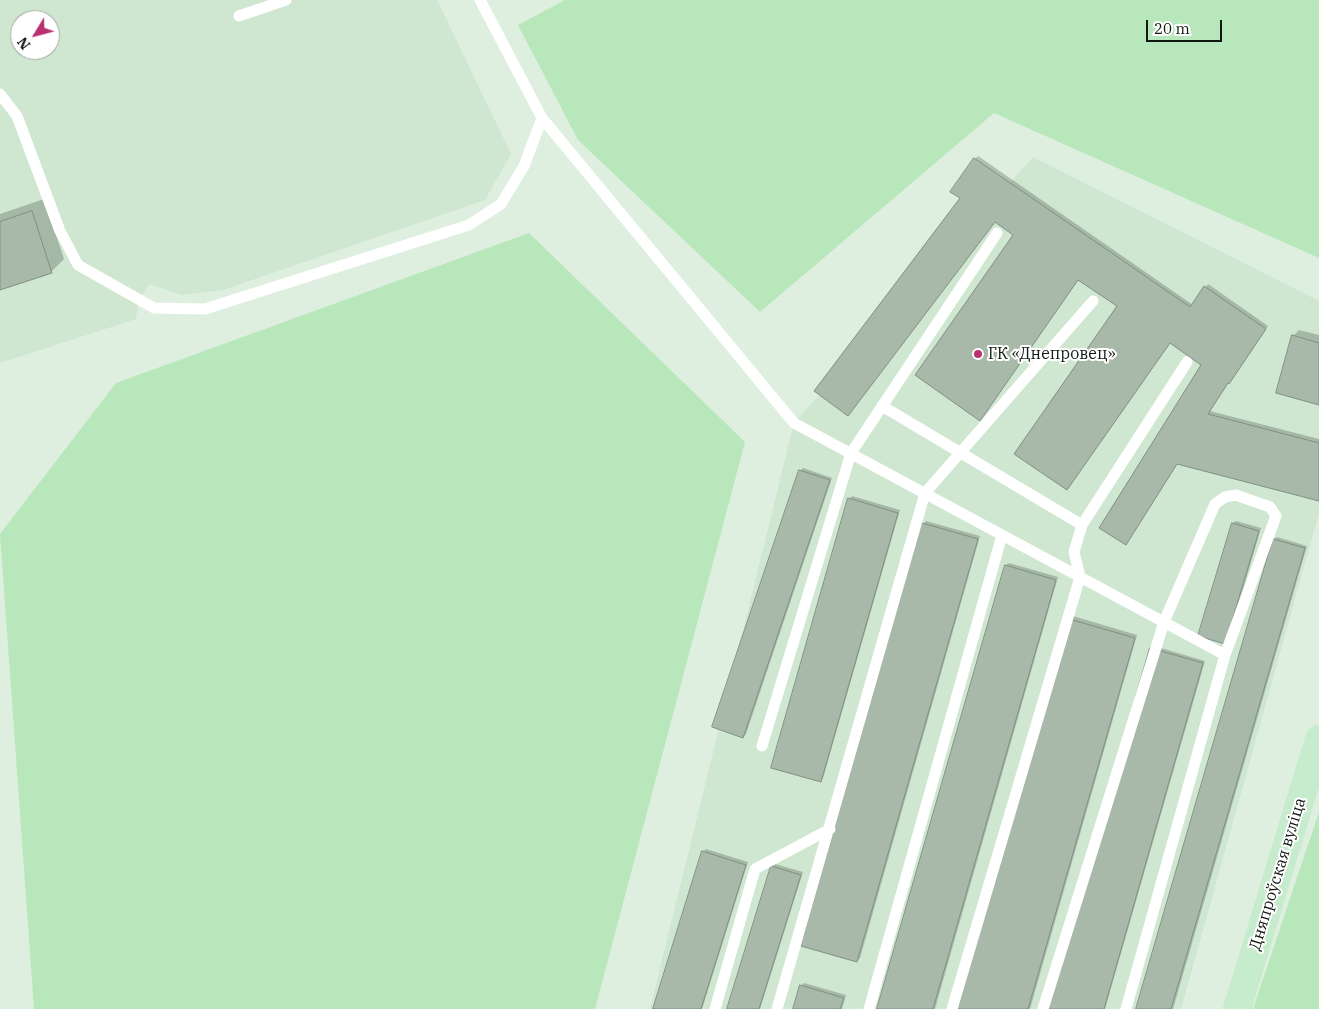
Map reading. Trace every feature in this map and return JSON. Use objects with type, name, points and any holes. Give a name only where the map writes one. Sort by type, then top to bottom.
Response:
[{"type":"street","name":"Дняпроўская вуліца","points":[[1237,1009],[1319,739]]},
{"type":"lane","points":[[239,16],[286,0]]},
{"type":"lane","points":[[480,0],[542,118],[794,423],[1226,655]]},
{"type":"lane","points":[[0,94],[16,116],[60,231],[78,265],[154,308],[205,309],[469,224],[501,204],[524,166],[542,118]]},
{"type":"lane","points":[[762,746],[851,453],[996,232]]},
{"type":"lane","points":[[777,1009],[925,494],[1092,301]]},
{"type":"lane","points":[[952,1009],[1080,577],[1074,552],[1082,525],[1187,362]]},
{"type":"lane","points":[[882,406],[1082,525]]},
{"type":"lane","points":[[1043,1009],[1164,622],[1215,504],[1225,497],[1236,495],[1270,507],[1276,516],[1226,655],[1126,1009]]},
{"type":"lane","points":[[869,1009],[1002,535]]},
{"type":"lane","points":[[715,1009],[755,869],[830,829]]},
{"type":"shaded area","points":[[0,0],[437,0],[511,154],[485,200],[223,290],[181,295],[150,284],[139,299],[136,319],[0,363]]},
{"type":"shaded area","points":[[1033,157],[1319,301],[1319,513],[1181,1009],[650,1009],[794,423]]},
{"type":"green space","points":[[565,0],[1319,0],[1319,258],[994,113],[760,312],[578,140],[518,25]]},
{"type":"green space","points":[[529,233],[745,442],[595,1009],[34,1009],[0,534],[116,383]]},
{"type":"green space","points":[[1319,812],[1319,1009],[1253,1009]]},
{"type":"building","name":"ГК «Днепровец»","points":[[974,158],[1190,307],[1204,286],[1266,329],[1208,414],[1319,443],[1319,501],[1177,464],[1126,545],[1099,528],[1201,365],[1170,343],[1067,490],[1014,454],[1117,306],[1078,280],[980,421],[915,375],[1013,235],[995,222],[848,416],[814,391],[960,198],[950,192]]},
{"type":"building","points":[[32,211],[52,273],[0,290],[0,222]]},
{"type":"building","points":[[1292,335],[1319,343],[1319,405],[1276,393]]},
{"type":"building","points":[[799,470],[830,480],[743,738],[712,727]]},
{"type":"building","points":[[848,498],[898,513],[821,782],[771,768]]},
{"type":"building","points":[[922,523],[978,539],[857,962],[801,946]]},
{"type":"building","points":[[1232,523],[1259,531],[1225,644],[1198,636]]},
{"type":"building","points":[[1273,539],[1305,548],[1171,1009],[1136,1009]]},
{"type":"building","points":[[1005,565],[1056,580],[933,1009],[877,1009]]},
{"type":"building","points":[[1069,619],[1135,638],[1028,1009],[957,1009]]},
{"type":"building","points":[[1150,648],[1203,663],[1104,1009],[1046,1009]]},
{"type":"building","points":[[702,851],[746,865],[701,1009],[653,1009]]},
{"type":"building","points":[[771,866],[801,875],[759,1009],[727,1009]]},
{"type":"building","points":[[800,985],[844,998],[840,1009],[793,1009]]},
{"type":"place","name":"ГК «Днепровец»","points":[[978,354]]}]
